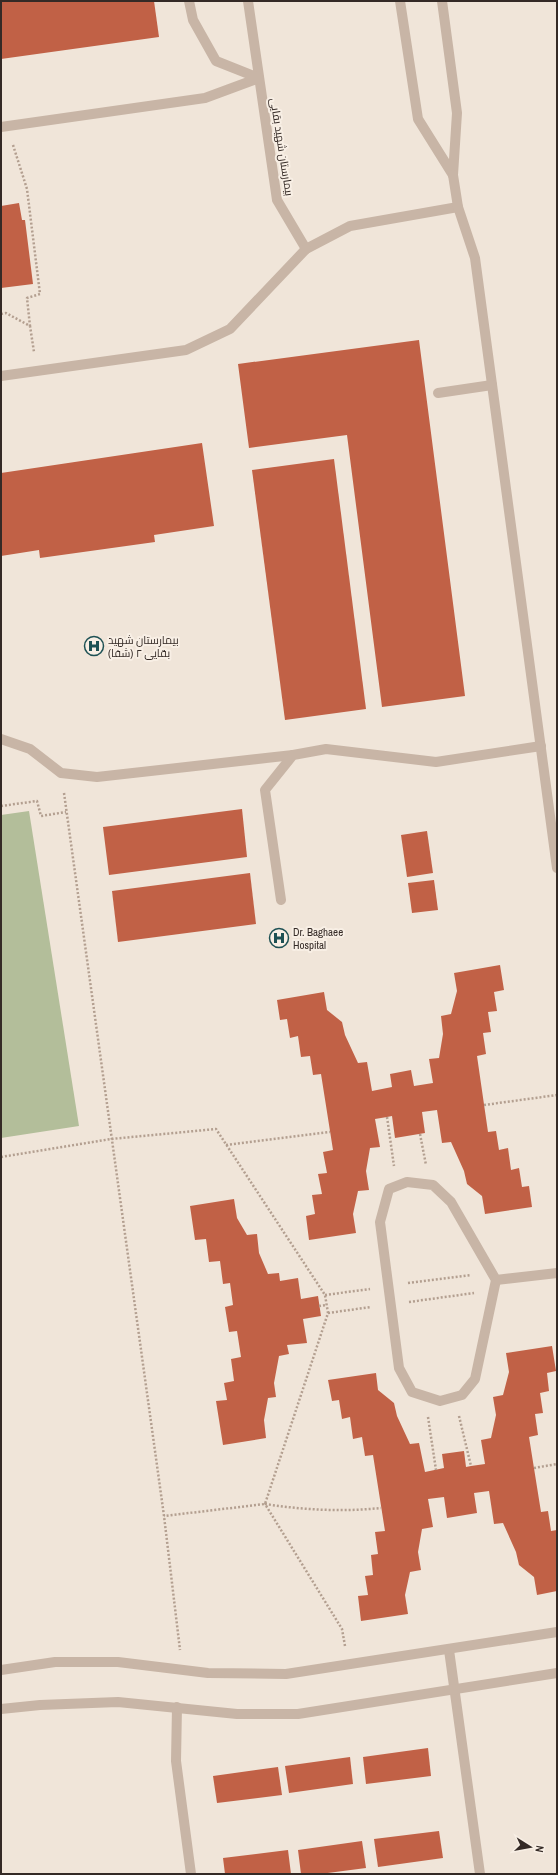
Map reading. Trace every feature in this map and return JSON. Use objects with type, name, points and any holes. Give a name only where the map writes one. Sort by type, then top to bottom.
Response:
[{"type":"lane","points":[[190,1],[193,20],[216,61],[259,78]]},
{"type":"lane","name":"بیمارستان شهید بقایی","points":[[248,1],[277,200],[306,250]]},
{"type":"lane","points":[[400,1],[418,119],[454,175]]},
{"type":"lane","points":[[442,1],[457,113],[454,175],[458,207],[475,258],[557,868]]},
{"type":"lane","points":[[4,127],[205,98],[259,78]]},
{"type":"lane","points":[[1,376],[186,350],[230,330],[306,250],[350,226],[458,207]]},
{"type":"lane","points":[[438,393],[492,385]]},
{"type":"lane","points":[[1,739],[30,749],[61,773],[97,777],[293,755],[326,749],[436,762],[541,746]]},
{"type":"lane","points":[[281,900],[265,790],[293,755]]},
{"type":"lane","points":[[407,1182],[424,1184],[433,1185],[451,1202],[496,1280],[475,1379],[462,1395],[440,1401],[412,1392],[399,1368],[380,1222],[389,1189],[407,1182]]},
{"type":"lane","points":[[496,1280],[557,1273]]},
{"type":"lane","points":[[1,1670],[55,1662],[118,1662],[208,1673],[286,1674],[449,1650],[557,1632]]},
{"type":"lane","points":[[449,1650],[480,1874]]},
{"type":"lane","points":[[1,1709],[40,1705],[118,1702],[237,1714],[298,1714],[557,1673]]},
{"type":"lane","points":[[177,1707],[176,1761],[192,1874]]},
{"type":"path","points":[[4,127],[27,189],[40,294],[27,298],[37,371]]},
{"type":"path","points":[[1,314],[6,313],[30,326]]},
{"type":"path","points":[[61,773],[164,1516],[182,1670]]},
{"type":"path","points":[[1,806],[37,801],[41,816],[66,812]]},
{"type":"path","points":[[484,1105],[557,1095]]},
{"type":"path","points":[[387,1117],[394,1171],[400,1185]]},
{"type":"path","points":[[1,1157],[111,1139],[216,1129],[325,1295],[328,1313],[266,1504],[342,1629],[347,1665]]},
{"type":"path","points":[[226,1145],[330,1132]]},
{"type":"path","points":[[420,1134],[426,1168],[424,1184]]},
{"type":"path","points":[[319,1306],[326,1305]]},
{"type":"path","points":[[453,1397],[464,1431],[471,1466]]},
{"type":"path","points":[[430,1398],[427,1412],[436,1470]]},
{"type":"path","points":[[534,1468],[557,1464]]},
{"type":"path","points":[[164,1516],[266,1504],[298,1509],[381,1508]]},
{"type":"green space","points":[[29,811],[79,1126],[1,1138],[1,815]]},
{"type":"building","points":[[1,1],[154,1],[159,37],[1,59]]},
{"type":"building","points":[[19,203],[22,220],[25,220],[33,284],[1,288],[1,206]]},
{"type":"building","points":[[419,340],[465,696],[382,707],[347,435],[249,448],[238,364]]},
{"type":"building","points":[[202,443],[214,526],[154,535],[155,542],[40,558],[39,550],[1,556],[1,473]]},
{"type":"building","points":[[334,459],[366,709],[285,720],[252,470]]},
{"type":"building","points":[[242,809],[247,857],[109,875],[103,827]]},
{"type":"building","points":[[427,831],[433,873],[407,877],[401,835]]},
{"type":"building","points":[[250,873],[256,924],[118,942],[112,891]]},
{"type":"building","points":[[434,880],[438,910],[412,913],[408,883]]},
{"type":"building","points":[[500,965],[504,990],[494,992],[497,1011],[488,1012],[491,1032],[483,1033],[486,1054],[477,1056],[488,1132],[496,1131],[499,1150],[508,1148],[511,1170],[519,1168],[522,1187],[529,1186],[532,1207],[485,1214],[482,1196],[467,1184],[464,1171],[451,1142],[442,1143],[437,1110],[422,1112],[425,1133],[395,1138],[392,1116],[375,1119],[380,1147],[370,1148],[366,1171],[369,1190],[358,1191],[353,1214],[356,1233],[309,1240],[306,1216],[315,1214],[312,1195],[322,1194],[318,1174],[327,1173],[323,1152],[333,1150],[321,1074],[313,1075],[310,1056],[301,1057],[298,1036],[290,1038],[287,1019],[280,1020],[277,1000],[324,992],[327,1010],[342,1022],[345,1035],[358,1063],[367,1062],[372,1091],[392,1087],[390,1074],[411,1070],[414,1086],[433,1083],[429,1059],[439,1058],[443,1034],[441,1016],[451,1014],[457,991],[454,973]]},
{"type":"building","points":[[234,1199],[237,1218],[247,1235],[257,1234],[259,1253],[268,1274],[279,1273],[280,1281],[298,1278],[301,1299],[318,1296],[321,1316],[303,1319],[307,1343],[287,1345],[289,1354],[279,1356],[274,1383],[276,1397],[268,1398],[264,1420],[266,1438],[223,1445],[216,1401],[227,1400],[224,1383],[234,1381],[231,1359],[241,1357],[237,1331],[229,1332],[225,1307],[233,1305],[230,1283],[223,1284],[220,1261],[209,1262],[206,1239],[195,1240],[190,1206]]},
{"type":"building","points":[[552,1346],[556,1371],[547,1373],[549,1391],[540,1393],[543,1413],[535,1414],[538,1435],[529,1437],[541,1512],[548,1511],[551,1531],[557,1530],[557,1591],[537,1595],[534,1577],[519,1565],[516,1552],[503,1523],[494,1524],[489,1491],[474,1493],[477,1513],[447,1518],[444,1497],[428,1499],[433,1527],[422,1529],[418,1552],[421,1570],[410,1572],[405,1595],[408,1614],[361,1621],[358,1596],[368,1595],[365,1576],[373,1575],[371,1555],[378,1554],[375,1532],[385,1531],[373,1455],[365,1456],[362,1437],[353,1439],[350,1417],[342,1419],[339,1400],[332,1401],[328,1380],[376,1373],[378,1390],[394,1403],[397,1416],[410,1444],[419,1443],[425,1472],[444,1468],[442,1454],[464,1451],[466,1467],[485,1464],[481,1440],[491,1438],[496,1415],[493,1397],[503,1395],[509,1372],[506,1353]]},
{"type":"building","points":[[428,1748],[431,1776],[366,1784],[363,1757]]},
{"type":"building","points":[[350,1757],[353,1784],[289,1793],[285,1766]]},
{"type":"building","points":[[278,1767],[282,1795],[217,1803],[213,1776]]},
{"type":"building","points":[[439,1831],[443,1858],[378,1867],[374,1839]]},
{"type":"building","points":[[362,1841],[366,1868],[320,1874],[301,1874],[298,1850]]},
{"type":"building","points":[[288,1850],[291,1874],[225,1874],[223,1858]]},
{"type":"place","name":"بیمارستان شهید بقایی ۲ (شفا)","points":[[94,646]]},
{"type":"place","name":"Dr. Baghaee Hospital","points":[[279,938]]}]
